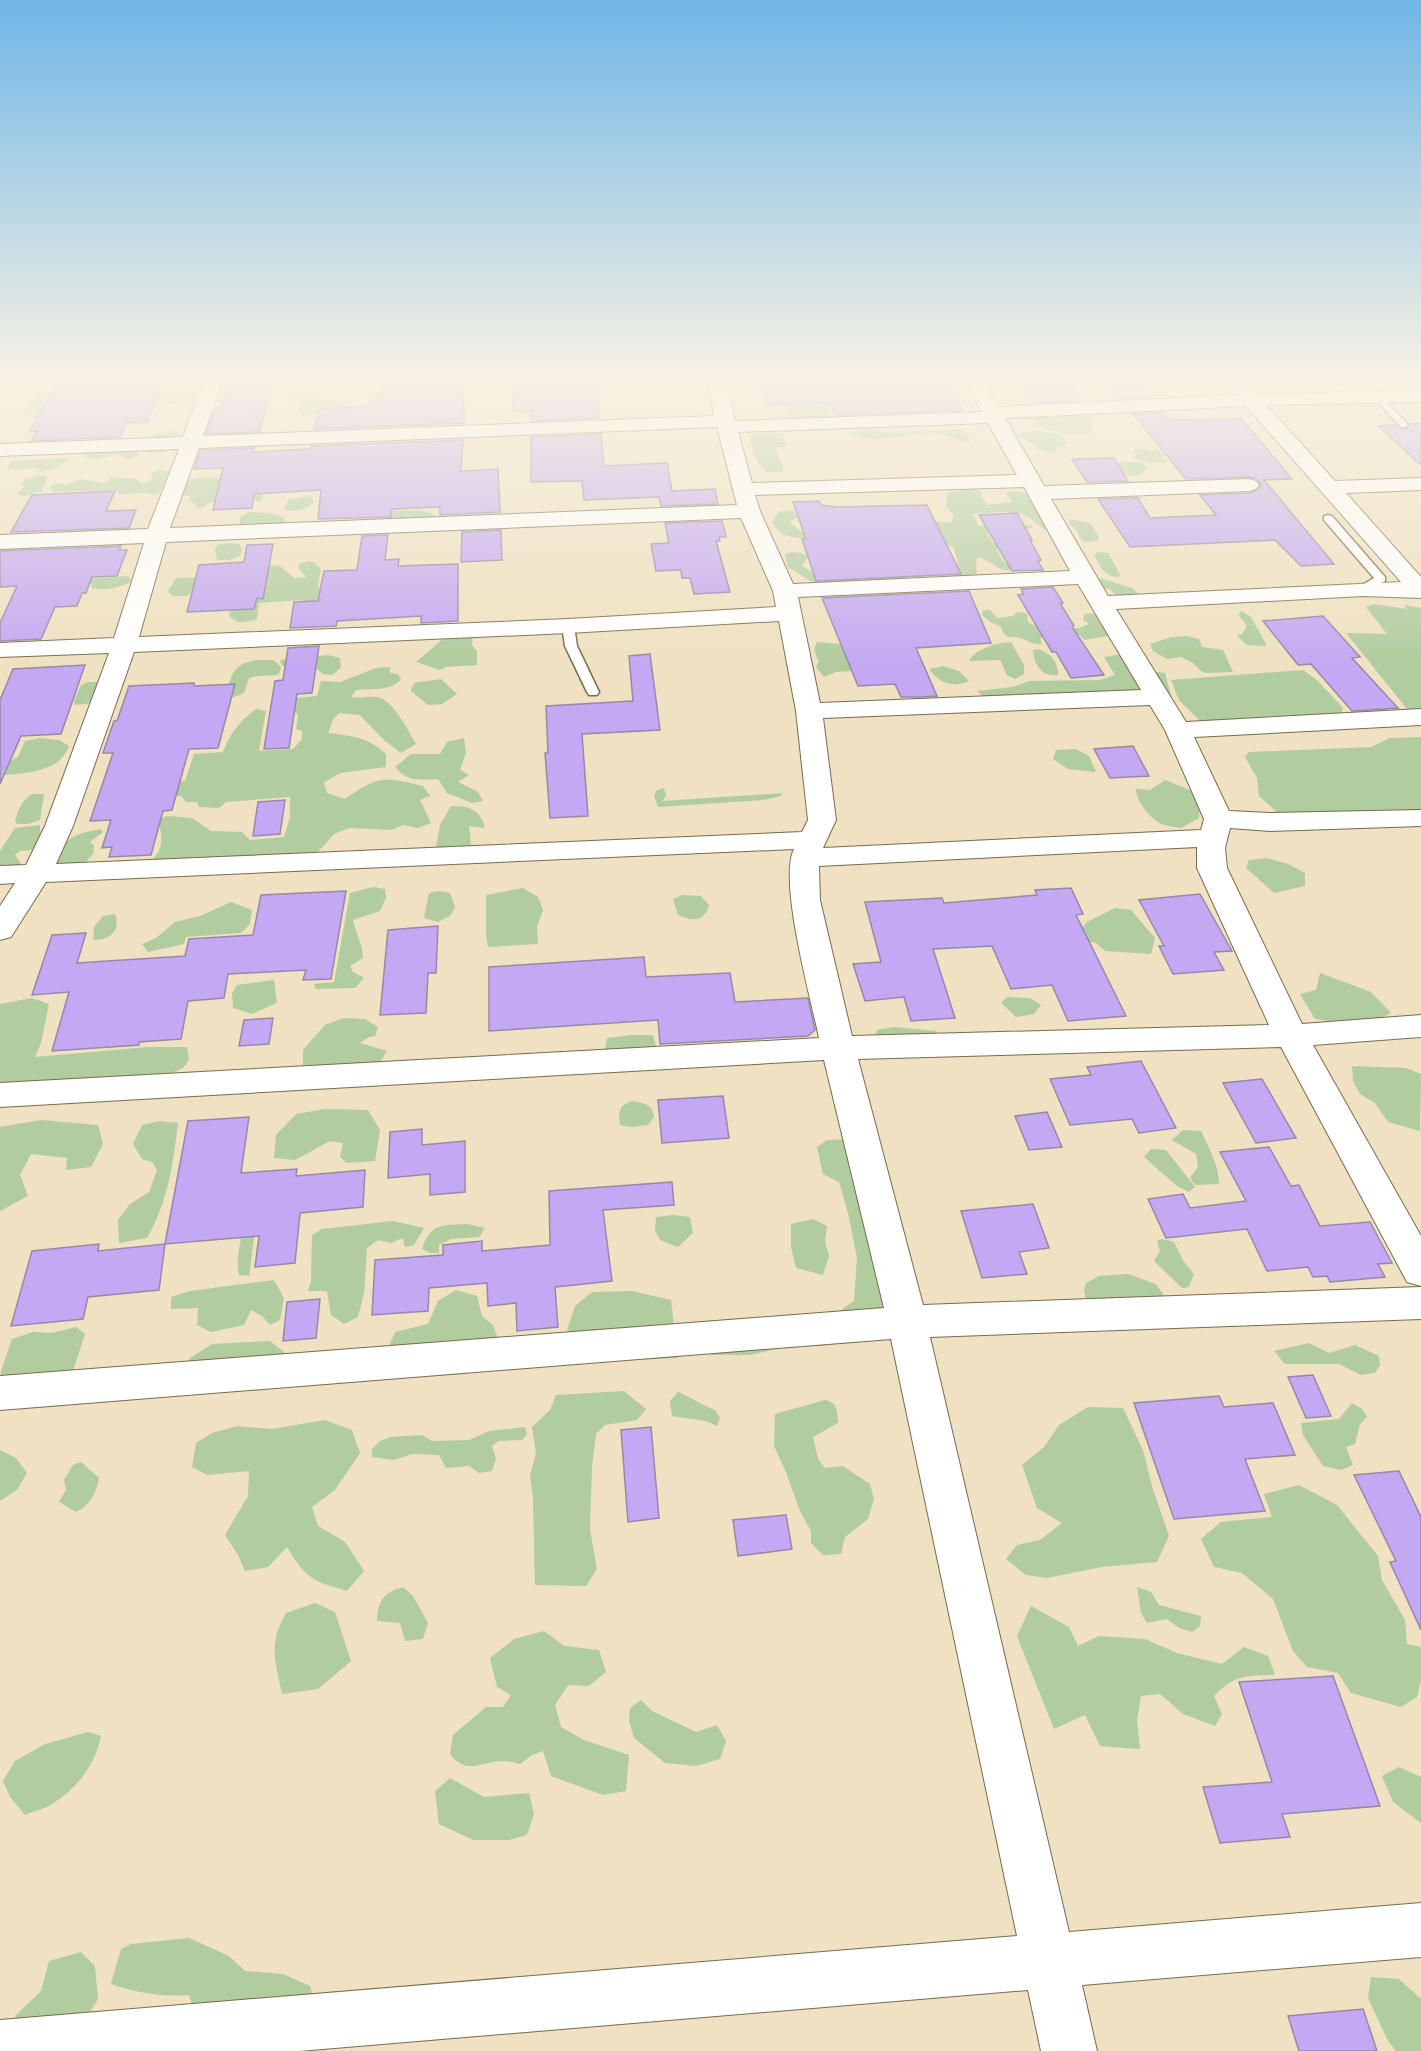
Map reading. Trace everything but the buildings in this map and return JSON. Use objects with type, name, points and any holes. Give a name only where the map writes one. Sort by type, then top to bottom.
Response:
[{"type":"street","points":[[0,930],[36,873],[59,826],[124,645],[157,535],[180,473]]},
{"type":"street","points":[[740,473],[747,500],[787,602],[809,711],[822,820],[809,849],[805,900],[838,1048],[907,1322],[1069,2051]]},
{"type":"street","points":[[1025,473],[1178,730],[1216,828],[1211,848],[1212,868],[1291,1036],[1421,1271]]},
{"type":"street","points":[[1314,473],[1420,590]]},
{"type":"street","points":[[1328,488],[1421,484]]},
{"type":"street","points":[[0,542],[157,535],[747,500],[1033,487],[1249,485]]},
{"type":"street","points":[[0,650],[568,626],[787,602],[1085,577]]},
{"type":"street","points":[[1101,603],[1363,589],[1420,590]]},
{"type":"street","points":[[809,711],[1159,697]]},
{"type":"street","points":[[1178,730],[1421,717]]},
{"type":"street","points":[[0,875],[809,849],[1216,828],[1270,822],[1421,818]]},
{"type":"street","points":[[0,1095],[838,1048],[1291,1036],[1421,1026]]},
{"type":"street","points":[[0,1394],[907,1322],[1421,1303]]},
{"type":"street","points":[[0,2048],[1049,1959],[1421,1930]]},
{"type":"lane","points":[[1328,518],[1381,579],[1363,589]]},
{"type":"lane","points":[[568,626],[571,646],[593,692]]},
{"type":"green space","points":[[152,473],[169,473],[161,491],[154,495],[119,494],[117,490],[52,492],[50,487],[58,483],[68,485],[79,479],[105,483],[111,477],[136,479],[142,484],[151,481]]},
{"type":"green space","points":[[1124,473],[1142,473],[1141,475],[1128,476]]},
{"type":"green space","points":[[44,475],[47,478],[42,491],[25,496],[16,494],[24,487],[21,485],[25,479]]},
{"type":"green space","points":[[202,477],[225,479],[252,495],[263,495],[261,501],[211,502],[198,508],[190,500],[191,496],[179,495],[187,480]]},
{"type":"green space","points":[[975,489],[983,493],[981,496],[987,505],[1012,502],[1006,493],[1023,492],[1039,509],[1051,532],[1018,513],[973,514],[979,526],[1000,523],[1031,525],[1033,528],[987,533],[993,543],[1006,543],[1009,546],[996,549],[1005,563],[1016,565],[1016,569],[1001,569],[980,557],[976,560],[977,573],[972,577],[955,578],[950,572],[958,562],[953,547],[940,542],[934,521],[951,523],[954,515],[946,507],[948,492]]},
{"type":"green space","points":[[310,496],[314,502],[304,509],[284,510],[288,500]]},
{"type":"green space","points":[[383,508],[397,511],[424,511],[437,517],[434,521],[390,519],[370,513]]},
{"type":"green space","points":[[792,510],[798,516],[790,522],[800,531],[824,533],[827,537],[796,538],[776,529],[772,522],[779,512]]},
{"type":"green space","points":[[249,512],[270,513],[283,517],[286,525],[240,525],[240,517]]},
{"type":"green space","points":[[1070,519],[1090,523],[1099,537],[1097,541],[1085,542],[1080,538],[1069,523]]},
{"type":"green space","points":[[239,544],[242,549],[240,556],[229,560],[217,560],[215,550],[217,545]]},
{"type":"green space","points":[[791,552],[812,558],[807,558],[802,566],[814,573],[902,570],[908,579],[847,585],[810,581],[788,568],[785,554]]},
{"type":"green space","points":[[1098,552],[1108,553],[1120,574],[1119,577],[1114,577],[1104,570],[1094,555]]},
{"type":"green space","points":[[310,561],[321,569],[318,587],[357,594],[301,606],[302,600],[259,603],[257,619],[242,622],[229,616],[233,596],[194,590],[187,596],[173,596],[168,591],[176,578],[204,577],[268,564],[280,566],[294,578],[307,577],[300,571],[299,564]]},
{"type":"green space","points":[[127,576],[132,581],[112,588],[91,588],[92,584],[63,585],[89,579]]},
{"type":"green space","points":[[1100,578],[1132,588],[1140,595],[1117,596],[1110,589],[1102,589],[1097,580]]},
{"type":"green space","points":[[1374,604],[1407,609],[1404,605],[1421,608],[1421,711],[1407,709],[1346,633],[1387,634],[1366,607]]},
{"type":"green space","points":[[983,610],[990,610],[997,618],[1013,616],[1017,612],[1027,613],[1028,622],[1048,633],[1040,639],[1042,644],[1007,636],[1000,626],[990,622],[982,615]]},
{"type":"green space","points":[[1242,611],[1251,617],[1265,646],[1247,645],[1237,636],[1242,634],[1247,626],[1238,614]]},
{"type":"green space","points":[[1100,613],[1109,631],[1108,636],[1084,640],[1080,635],[1064,635],[1062,628],[1079,628],[1089,624],[1083,620],[1085,614]]},
{"type":"green space","points":[[473,634],[472,645],[477,651],[477,665],[446,667],[440,670],[416,662],[445,637]]},
{"type":"green space","points":[[1187,636],[1199,639],[1202,647],[1223,650],[1233,672],[1207,673],[1201,671],[1193,663],[1181,657],[1167,659],[1153,651],[1150,644],[1171,637]]},
{"type":"green space","points":[[817,642],[853,645],[865,670],[836,672],[824,677],[816,667],[819,662],[814,650]]},
{"type":"green space","points":[[1011,642],[1024,665],[1024,674],[1015,679],[1007,675],[1000,660],[969,661],[972,656],[993,645]]},
{"type":"green space","points":[[1039,649],[1053,659],[1058,675],[1047,674],[1037,665],[1033,650]]},
{"type":"green space","points":[[1122,654],[1142,670],[1165,673],[1172,699],[991,704],[977,691],[1013,687],[1029,681],[1100,680],[1115,675],[1104,657]]},
{"type":"green space","points":[[328,655],[340,658],[341,668],[332,675],[323,674],[313,666],[288,668],[282,665],[280,660]]},
{"type":"green space","points":[[274,660],[281,667],[279,674],[249,678],[244,693],[231,698],[227,693],[235,670],[250,661]]},
{"type":"green space","points":[[943,666],[959,671],[969,681],[957,684],[947,683],[937,678],[929,669]]},
{"type":"green space","points":[[390,667],[390,673],[398,674],[401,679],[397,683],[386,688],[356,690],[351,697],[377,697],[391,705],[416,744],[401,753],[385,741],[360,715],[339,713],[333,720],[328,733],[352,736],[373,744],[386,754],[386,767],[341,773],[324,782],[327,793],[345,799],[365,786],[381,780],[423,786],[430,796],[420,800],[431,823],[418,828],[403,825],[391,830],[349,828],[334,834],[311,860],[144,866],[155,857],[160,846],[161,834],[158,820],[167,816],[192,818],[211,831],[242,832],[250,840],[284,837],[290,817],[290,797],[226,802],[219,808],[199,807],[197,802],[186,802],[181,796],[158,795],[165,781],[185,781],[194,754],[223,752],[236,728],[256,709],[266,711],[259,751],[293,749],[302,739],[302,731],[296,729],[298,714],[275,705],[288,699],[317,696],[321,681],[340,682],[376,668]]},
{"type":"green space","points":[[1303,670],[1317,680],[1343,708],[1340,717],[1203,724],[1179,700],[1171,680]]},
{"type":"green space","points":[[441,679],[457,694],[442,704],[428,705],[411,691],[414,683]]},
{"type":"green space","points":[[88,682],[99,682],[93,703],[75,705],[74,701],[81,685]]},
{"type":"green space","points":[[1421,737],[1421,816],[1279,814],[1259,796],[1257,778],[1245,757],[1249,752],[1371,747],[1390,738]]},
{"type":"green space","points":[[40,738],[59,740],[69,746],[59,761],[51,766],[33,772],[5,775],[3,765],[18,757],[25,741]]},
{"type":"green space","points":[[464,738],[466,753],[460,770],[469,775],[458,782],[478,792],[483,801],[472,803],[447,793],[438,779],[409,778],[395,767],[411,754],[440,754],[447,742]]},
{"type":"green space","points":[[1076,749],[1089,756],[1096,772],[1068,769],[1053,759],[1056,750]]},
{"type":"green space","points":[[1165,780],[1200,794],[1199,818],[1181,828],[1161,824],[1148,813],[1138,799],[1136,789],[1150,790]]},
{"type":"green space","points":[[664,788],[666,796],[662,801],[783,793],[781,796],[764,800],[658,807],[654,796],[657,790]]},
{"type":"green space","points":[[32,794],[44,794],[40,820],[28,824],[17,824],[15,821],[21,806]]},
{"type":"green space","points":[[451,806],[473,810],[483,822],[485,828],[469,826],[471,845],[469,858],[455,858],[436,847],[440,825]]},
{"type":"green space","points":[[40,825],[40,836],[32,850],[20,851],[15,855],[21,864],[15,874],[0,876],[0,851],[15,828]]},
{"type":"green space","points":[[101,829],[103,832],[90,842],[94,846],[93,854],[88,859],[83,872],[62,870],[56,858],[64,845],[79,834]]},
{"type":"green space","points":[[1267,858],[1288,864],[1305,873],[1305,886],[1274,893],[1246,868],[1249,860]]},
{"type":"green space","points":[[373,887],[385,889],[386,898],[380,911],[353,920],[363,958],[350,966],[353,972],[364,978],[355,988],[316,989],[314,984],[334,982],[350,893]]},
{"type":"green space","points":[[523,888],[538,897],[543,910],[537,927],[538,944],[488,947],[486,895]]},
{"type":"green space","points":[[439,891],[450,893],[455,907],[450,916],[438,922],[424,918],[429,893]]},
{"type":"green space","points":[[682,895],[701,896],[709,905],[701,918],[693,919],[678,915],[673,899]]},
{"type":"green space","points":[[231,902],[252,910],[250,924],[241,933],[186,937],[184,944],[148,952],[142,944],[156,938],[175,922],[200,916]]},
{"type":"green space","points":[[1115,908],[1131,910],[1155,938],[1151,954],[1105,951],[1096,943],[1083,941],[1080,930],[1087,922]]},
{"type":"green space","points":[[115,914],[116,926],[112,934],[109,937],[93,940],[94,927],[103,916]]},
{"type":"green space","points":[[1320,973],[1371,992],[1391,1013],[1364,1022],[1315,1019],[1300,994],[1316,990]]},
{"type":"green space","points":[[274,980],[277,1003],[252,1014],[233,1008],[232,993],[237,985]]},
{"type":"green space","points":[[1007,997],[1030,998],[1041,1005],[1034,1014],[1016,1017],[1001,1003]]},
{"type":"green space","points":[[32,998],[49,1004],[41,1043],[35,1057],[148,1047],[187,1047],[189,1060],[183,1068],[165,1076],[0,1103],[0,1004]]},
{"type":"green space","points":[[344,1018],[365,1019],[378,1027],[375,1036],[360,1043],[387,1051],[380,1062],[357,1069],[303,1075],[303,1050],[325,1025]]},
{"type":"green space","points":[[894,1027],[936,1031],[941,1041],[874,1040],[877,1030]]},
{"type":"green space","points":[[653,1035],[657,1050],[605,1050],[607,1038]]},
{"type":"green space","points":[[1352,1066],[1406,1068],[1421,1074],[1420,1131],[1388,1122],[1375,1103],[1360,1094],[1353,1081]]},
{"type":"green space","points":[[632,1101],[652,1109],[654,1117],[648,1125],[631,1127],[620,1125],[619,1113],[622,1106]]},
{"type":"green space","points":[[325,1109],[368,1110],[380,1130],[375,1161],[347,1163],[340,1157],[343,1143],[330,1141],[295,1160],[274,1158],[276,1135],[296,1114]]},
{"type":"green space","points":[[41,1120],[98,1125],[103,1144],[91,1167],[66,1170],[67,1158],[31,1154],[20,1175],[28,1196],[0,1211],[0,1127]]},
{"type":"green space","points":[[159,1121],[178,1123],[172,1168],[165,1197],[147,1238],[119,1243],[118,1220],[130,1204],[149,1192],[157,1170],[152,1162],[142,1159],[133,1144],[142,1125]]},
{"type":"green space","points":[[1183,1130],[1201,1131],[1215,1164],[1219,1184],[1195,1185],[1190,1178],[1198,1167],[1196,1154],[1172,1140]]},
{"type":"green space","points":[[855,1139],[884,1277],[884,1324],[864,1336],[823,1346],[789,1346],[750,1355],[711,1355],[703,1347],[819,1325],[854,1301],[857,1258],[848,1213],[839,1182],[823,1174],[817,1147],[827,1140]]},
{"type":"green space","points":[[1151,1149],[1166,1150],[1195,1187],[1189,1192],[1177,1186],[1144,1157]]},
{"type":"green space","points":[[673,1215],[690,1217],[693,1233],[678,1247],[660,1240],[655,1230],[656,1217]]},
{"type":"green space","points":[[813,1219],[827,1226],[825,1242],[829,1256],[823,1275],[796,1268],[791,1247],[791,1224]]},
{"type":"green space","points":[[393,1221],[424,1228],[414,1245],[405,1247],[403,1238],[391,1243],[378,1240],[367,1248],[364,1293],[358,1317],[344,1324],[331,1315],[327,1291],[308,1291],[311,1281],[312,1235],[322,1229]]},
{"type":"green space","points":[[467,1224],[485,1228],[479,1237],[451,1239],[439,1245],[439,1253],[430,1253],[422,1249],[429,1234],[438,1227]]},
{"type":"green space","points":[[242,1228],[255,1231],[249,1276],[239,1275],[238,1269]]},
{"type":"green space","points":[[1162,1239],[1174,1242],[1184,1262],[1194,1274],[1189,1287],[1182,1288],[1154,1261],[1160,1251],[1157,1241]]},
{"type":"green space","points":[[1128,1274],[1156,1284],[1173,1308],[1115,1321],[1086,1299],[1084,1290],[1086,1283],[1099,1276]]},
{"type":"green space","points":[[274,1280],[284,1298],[280,1320],[270,1325],[262,1316],[251,1310],[244,1325],[211,1332],[197,1325],[198,1308],[171,1309],[171,1297],[190,1291]]},
{"type":"green space","points":[[456,1290],[477,1296],[482,1316],[493,1325],[500,1344],[465,1374],[395,1377],[387,1351],[395,1332],[428,1324],[438,1301]]},
{"type":"green space","points":[[632,1291],[671,1300],[674,1325],[687,1342],[677,1358],[636,1360],[611,1342],[583,1339],[567,1330],[575,1306],[592,1292]]},
{"type":"green space","points":[[76,1327],[85,1334],[69,1383],[0,1401],[1,1371],[12,1339],[33,1332],[52,1333]]},
{"type":"green space","points":[[270,1341],[291,1358],[184,1385],[190,1358],[212,1344]]},
{"type":"green space","points":[[1309,1343],[1329,1353],[1355,1345],[1379,1356],[1380,1365],[1375,1373],[1361,1375],[1339,1364],[1285,1364],[1274,1351]]},
{"type":"green space","points":[[624,1391],[646,1409],[637,1420],[605,1425],[596,1434],[592,1467],[590,1529],[597,1569],[586,1586],[535,1585],[533,1498],[530,1476],[536,1453],[532,1427],[550,1410],[556,1395]]},
{"type":"green space","points":[[678,1392],[715,1410],[720,1418],[717,1426],[706,1421],[672,1416],[670,1401]]},
{"type":"green space","points":[[825,1400],[834,1405],[838,1423],[813,1437],[818,1459],[825,1468],[843,1466],[870,1484],[874,1499],[868,1519],[845,1537],[841,1554],[823,1555],[811,1543],[811,1531],[800,1511],[774,1446],[775,1414]]},
{"type":"green space","points":[[1352,1403],[1362,1409],[1367,1417],[1360,1424],[1355,1444],[1346,1447],[1353,1465],[1341,1470],[1323,1466],[1303,1435],[1301,1423],[1339,1419]]},
{"type":"green space","points":[[1088,1407],[1123,1408],[1143,1450],[1152,1486],[1169,1536],[1157,1562],[1102,1567],[1047,1578],[1026,1575],[1006,1559],[1017,1545],[1040,1540],[1062,1523],[1037,1508],[1022,1465],[1044,1447],[1059,1425]]},
{"type":"green space","points":[[325,1420],[352,1430],[360,1453],[335,1490],[312,1507],[318,1526],[345,1542],[364,1571],[347,1591],[317,1581],[305,1573],[287,1547],[268,1567],[245,1571],[225,1535],[248,1496],[249,1471],[207,1475],[192,1467],[196,1443],[212,1433],[237,1426],[272,1429]]},
{"type":"green space","points":[[525,1427],[527,1434],[522,1440],[499,1441],[492,1446],[496,1459],[492,1471],[479,1473],[469,1466],[446,1468],[439,1455],[412,1454],[394,1460],[372,1457],[372,1449],[380,1441],[391,1437],[422,1435],[432,1441],[469,1440],[489,1431]]},
{"type":"green space","points":[[0,1450],[16,1458],[27,1473],[17,1490],[0,1501]]},
{"type":"green space","points":[[81,1462],[99,1478],[92,1498],[86,1506],[76,1512],[59,1502],[66,1490],[64,1480],[73,1465]]},
{"type":"green space","points":[[1299,1485],[1337,1505],[1378,1556],[1382,1580],[1405,1620],[1407,1644],[1421,1647],[1421,1680],[1417,1697],[1401,1707],[1351,1693],[1338,1673],[1307,1667],[1293,1651],[1273,1599],[1242,1573],[1214,1567],[1201,1539],[1221,1522],[1272,1517],[1264,1494]]},
{"type":"green space","points":[[403,1587],[413,1596],[428,1623],[423,1639],[405,1641],[400,1623],[377,1621],[378,1608],[386,1595]]},
{"type":"green space","points":[[1137,1587],[1151,1592],[1159,1605],[1201,1616],[1200,1626],[1192,1632],[1179,1628],[1167,1619],[1147,1623],[1141,1613]]},
{"type":"green space","points":[[315,1603],[335,1612],[351,1661],[318,1689],[282,1694],[275,1653],[280,1624],[286,1613]]},
{"type":"green space","points":[[1031,1606],[1069,1627],[1078,1646],[1099,1636],[1145,1639],[1177,1653],[1222,1664],[1244,1647],[1268,1656],[1275,1675],[1242,1678],[1222,1689],[1214,1696],[1222,1714],[1215,1726],[1183,1714],[1160,1694],[1141,1696],[1137,1720],[1140,1749],[1100,1746],[1085,1715],[1054,1729],[1017,1636]]},
{"type":"green space","points":[[544,1631],[564,1646],[599,1650],[606,1672],[589,1686],[568,1685],[555,1705],[561,1727],[584,1740],[629,1755],[626,1791],[603,1795],[551,1776],[543,1751],[532,1755],[520,1764],[497,1761],[476,1766],[463,1765],[450,1754],[453,1735],[486,1707],[503,1707],[511,1695],[497,1687],[490,1658],[514,1639]]},
{"type":"green space","points":[[641,1700],[652,1711],[696,1732],[717,1725],[726,1741],[720,1759],[696,1766],[665,1763],[634,1738],[629,1721],[630,1708]]},
{"type":"green space","points":[[88,1732],[101,1736],[95,1756],[84,1774],[61,1798],[25,1815],[10,1797],[3,1781],[15,1761],[45,1744]]},
{"type":"green space","points":[[1399,1767],[1421,1777],[1421,1823],[1393,1802],[1382,1776]]},
{"type":"green space","points":[[450,1778],[484,1797],[529,1793],[534,1814],[527,1835],[509,1840],[473,1840],[439,1824],[435,1791]]},
{"type":"green space","points":[[189,1938],[229,1956],[245,1971],[283,1974],[310,1986],[317,2012],[196,2017],[189,1995],[149,1994],[111,1984],[121,1949],[131,1944]]},
{"type":"green space","points":[[81,1952],[95,1966],[98,1999],[77,2034],[18,2035],[15,2016],[41,1991],[49,1961]]},
{"type":"green space","points":[[1371,1977],[1399,1979],[1421,1999],[1421,2051],[1396,2051],[1388,2041],[1368,1998]]}]
